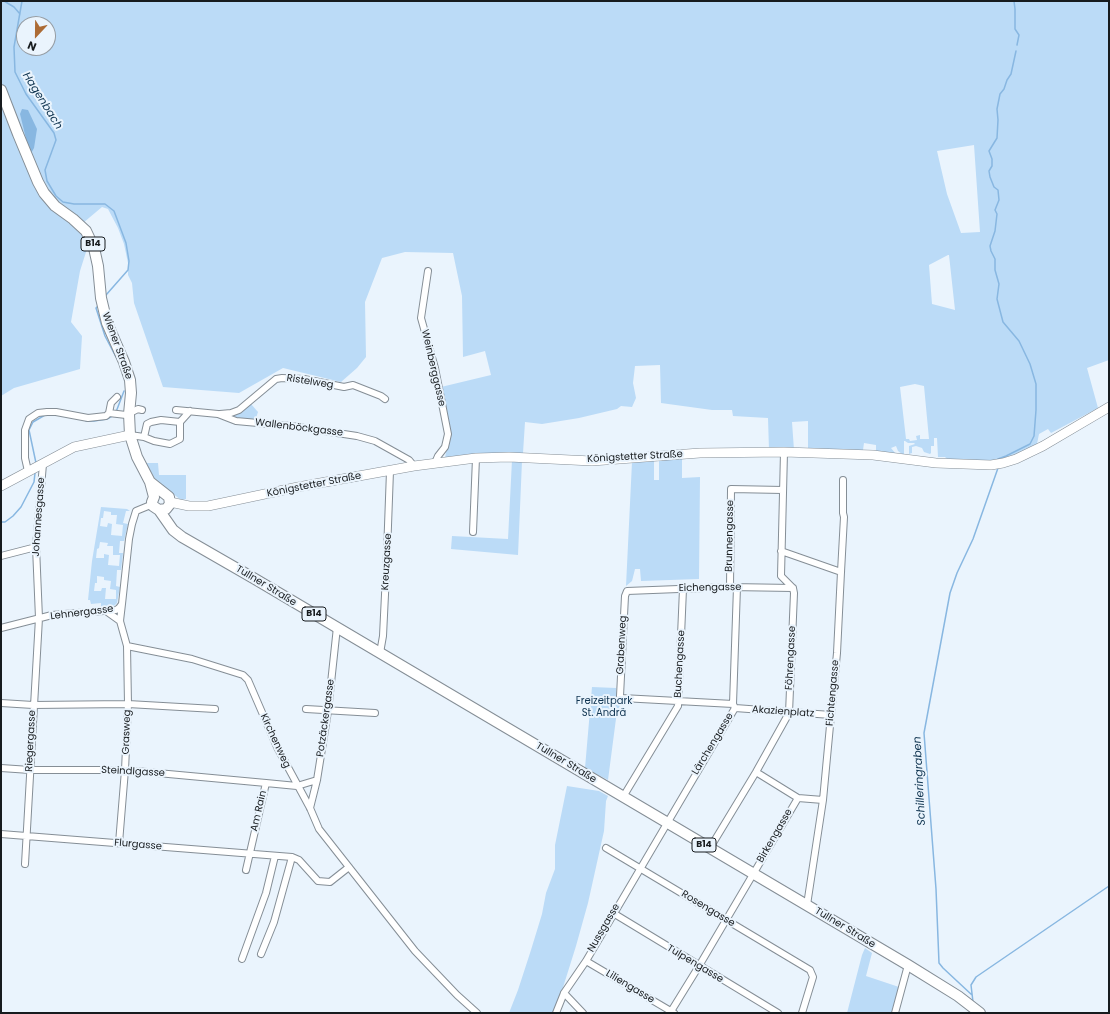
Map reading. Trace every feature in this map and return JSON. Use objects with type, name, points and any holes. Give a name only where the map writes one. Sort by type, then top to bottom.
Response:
[{"type":"main road","name":"Wiener Straße","points":[[1,90],[38,182],[50,201],[79,224],[91,239],[96,256],[102,302],[107,323],[130,380],[131,393],[117,414],[130,435]]},
{"type":"main road","name":"Königstetter Straße","points":[[161,502],[189,506],[208,506],[414,466],[476,458],[509,457],[592,461],[700,453],[784,452],[873,455],[936,463],[991,465],[1003,463],[1027,454],[1109,407]]},
{"type":"main road","points":[[1,486],[74,447],[130,435]]},
{"type":"main road","name":"B14","points":[[130,435],[137,457],[161,502]]},
{"type":"main road","name":"Tullner Straße","points":[[161,502],[169,524],[173,530],[182,537],[908,965],[965,1001],[980,1013]]},
{"type":"street","name":"Weinberggasse","points":[[428,271],[421,318],[435,368],[448,434],[445,447],[435,463]]},
{"type":"street","name":"Ristelweg","points":[[218,414],[239,410],[276,379],[282,378],[304,379],[344,387],[353,384],[385,399]]},
{"type":"street","points":[[117,397],[111,403],[117,414]]},
{"type":"street","points":[[28,471],[25,458],[25,430],[29,419],[33,415],[38,413],[56,412],[96,418],[138,409],[142,410]]},
{"type":"street","name":"Wallenböckgasse","points":[[176,410],[218,414],[236,421],[332,432],[375,440],[409,460],[414,466]]},
{"type":"street","points":[[130,435],[144,436],[154,441],[170,444],[180,439],[180,422],[190,411]]},
{"type":"street","points":[[144,436],[147,424],[151,422],[161,420],[180,422]]},
{"type":"street","points":[[784,452],[781,576],[793,588]]},
{"type":"street","points":[[473,532],[476,458]]},
{"type":"street","name":"Johannesgasse","points":[[39,618],[36,547],[41,465]]},
{"type":"street","name":"Kreuzgasse","points":[[380,653],[383,636],[390,471]]},
{"type":"street","name":"Fichtengasse","points":[[807,905],[823,800],[831,715],[844,517],[843,480]]},
{"type":"street","name":"Brunnengasse","points":[[730,587],[731,489],[783,490]]},
{"type":"street","name":"Lehnergasse","points":[[1,628],[52,615],[116,610],[122,604],[129,539],[136,510],[161,502]]},
{"type":"street","points":[[1,556],[36,547]]},
{"type":"street","points":[[782,551],[841,572]]},
{"type":"street","name":"Eichengasse","points":[[627,591],[730,587],[793,588]]},
{"type":"street","name":"Lärchengasse","points":[[654,844],[734,706],[737,587]]},
{"type":"street","name":"Föhrengasse","points":[[710,848],[756,772],[789,713],[793,588]]},
{"type":"street","name":"Buchengasse","points":[[624,797],[678,706],[683,589]]},
{"type":"street","name":"Grabenweg","points":[[622,698],[620,696],[625,596],[627,591]]},
{"type":"street","name":"Grasweg","points":[[119,843],[125,770],[128,704],[127,646],[120,621],[122,604]]},
{"type":"street","points":[[106,611],[120,621]]},
{"type":"street","name":"Riegergasse","points":[[25,864],[39,618]]},
{"type":"street","name":"Potzäckergasse","points":[[310,808],[317,780],[328,711],[337,627]]},
{"type":"street","name":"Kirchenweg","points":[[127,646],[192,659],[243,675],[248,680],[277,747],[310,808],[319,829],[415,952],[477,1013]]},
{"type":"street","name":"Akazienplatz","points":[[622,698],[678,701],[789,713],[831,715]]},
{"type":"street","points":[[1,703],[33,705],[128,704],[214,709]]},
{"type":"street","points":[[306,709],[375,713]]},
{"type":"street","name":"Steindlgasse","points":[[1,768],[30,770],[125,770],[266,783]]},
{"type":"street","points":[[756,772],[798,798],[823,800]]},
{"type":"street","points":[[297,786],[317,780]]},
{"type":"street","name":"Am Rain","points":[[246,870],[266,783],[297,786]]},
{"type":"street","name":"Birkengasse","points":[[671,1013],[798,798]]},
{"type":"street","name":"Flurgasse","points":[[1,834],[292,857]]},
{"type":"street","name":"Nussgasse","points":[[556,1013],[564,993],[586,961],[654,844]]},
{"type":"street","name":"Rosengasse","points":[[606,848],[810,970],[813,977],[802,1013]]},
{"type":"street","points":[[242,959],[266,893],[275,856]]},
{"type":"street","points":[[261,954],[274,922],[292,857],[299,860],[318,881],[330,882],[349,867]]},
{"type":"street","name":"Tulpengasse","points":[[613,913],[778,1013]]},
{"type":"street","name":"Liliengasse","points":[[586,961],[671,1013]]},
{"type":"street","points":[[895,1013],[908,965]]},
{"type":"street","points":[[564,993],[583,1013]]},
{"type":"green space","points":[[1,1],[1109,1],[1109,360],[1087,368],[1098,408],[1051,433],[1048,429],[1039,434],[1037,444],[1032,448],[1008,459],[991,461],[948,460],[945,457],[938,457],[937,438],[934,438],[934,446],[931,446],[930,454],[924,452],[922,448],[916,446],[912,447],[912,453],[909,454],[909,446],[915,444],[905,441],[904,454],[898,451],[896,446],[891,448],[896,454],[876,452],[876,445],[864,443],[863,450],[808,450],[808,421],[792,422],[794,450],[769,450],[768,418],[733,416],[732,410],[712,410],[661,403],[660,365],[635,366],[633,383],[636,398],[632,407],[621,406],[617,409],[579,418],[542,424],[525,422],[523,453],[445,458],[449,435],[441,387],[491,375],[485,351],[463,357],[462,296],[453,253],[405,252],[382,258],[365,302],[366,357],[357,368],[341,382],[283,368],[239,393],[163,387],[134,303],[132,283],[128,275],[128,263],[124,244],[108,209],[102,207],[83,223],[88,248],[80,271],[71,322],[82,336],[80,369],[14,388],[1,396]],"holes":[[[974,145],[980,232],[961,233],[947,194],[937,151]],[[949,255],[955,310],[932,304],[929,265]],[[915,384],[924,386],[929,439],[920,439],[920,435],[916,436],[917,440],[910,441],[909,439],[906,439],[900,387]]]},
{"type":"green space","points":[[251,404],[258,412],[255,421],[224,414],[239,411]]},
{"type":"green space","points":[[682,459],[682,478],[700,477],[699,579],[641,581],[640,569],[635,569],[632,581],[626,586],[632,462],[654,460],[654,480],[659,480],[659,460]]},
{"type":"green space","points":[[512,460],[522,461],[518,555],[451,549],[452,536],[508,539]]},
{"type":"green space","points":[[145,463],[158,463],[159,475],[186,475],[186,499],[181,500],[155,480]]},
{"type":"green space","points":[[101,507],[127,509],[130,511],[126,511],[123,523],[128,524],[124,541],[120,541],[119,553],[123,553],[121,570],[117,570],[116,586],[120,587],[117,603],[113,607],[101,607],[101,603],[91,604],[90,600],[88,600],[92,561]],"holes":[[[104,511],[111,512],[111,515],[117,515],[116,524],[123,525],[122,536],[111,535],[112,524],[108,523],[107,527],[100,526]],[[100,542],[108,543],[107,546],[113,546],[113,555],[120,555],[119,566],[108,565],[109,555],[104,554],[104,558],[96,558],[97,549],[99,548]],[[97,576],[104,577],[104,580],[111,581],[110,589],[116,590],[116,599],[105,599],[106,588],[102,588],[101,591],[94,591],[95,583],[97,583]]]},
{"type":"green space","name":"Freizeitpark St. Andrä","points":[[592,687],[616,688],[617,700],[622,702],[617,711],[608,780],[585,768]]},
{"type":"green space","points":[[567,786],[599,791],[608,796],[606,801],[604,831],[588,903],[555,1013],[509,1013],[531,950],[542,914],[546,893],[555,869],[555,845]]},
{"type":"green space","points":[[865,948],[872,953],[866,976],[899,987],[891,1013],[847,1013]]},
{"type":"shaded area","points":[[22,109],[28,110],[37,129],[34,148],[30,155],[20,114]]},
{"type":"waterway","points":[[1,1],[4,1],[14,7],[20,14]]},
{"type":"waterway","name":"Hagenbach","points":[[22,1],[14,47],[15,72],[26,94],[54,133],[56,140],[45,170],[47,181],[56,196],[63,202],[74,204],[105,204],[114,211],[126,243],[129,261],[128,270],[106,295]]},
{"type":"waterway","name":"Schilleringraben","points":[[1014,1],[1015,29],[1019,35],[1017,45]]},
{"type":"waterway","name":"Schilleringraben","points":[[998,459],[1030,444],[1034,436],[1036,410],[1036,384],[1030,364],[1019,341],[1003,322],[997,299],[999,284],[995,270],[995,259],[990,246],[995,231],[997,214],[995,210],[999,200],[998,190],[994,187],[990,177],[989,171],[992,166],[992,159],[989,151],[997,138],[997,109],[1000,94],[1011,74],[1016,51]]},
{"type":"waterway","name":"Hagenbach","points":[[99,305],[96,308],[105,336],[116,357]]},
{"type":"waterway","name":"Hagenbach","points":[[116,412],[124,391]]},
{"type":"waterway","name":"Hagenbach","points":[[36,463],[29,430],[33,422],[45,415]]},
{"type":"waterway","name":"Hagenbach","points":[[86,421],[107,419],[114,415]]},
{"type":"waterway","name":"Schilleringraben","points":[[972,995],[939,963],[936,889],[924,733],[950,593],[957,573],[973,539],[998,468]]},
{"type":"waterway","name":"Hagenbach","points":[[1,522],[5,522],[21,507],[34,482],[35,473]]},
{"type":"waterway","points":[[973,1002],[971,985],[976,977],[1109,886]]}]
